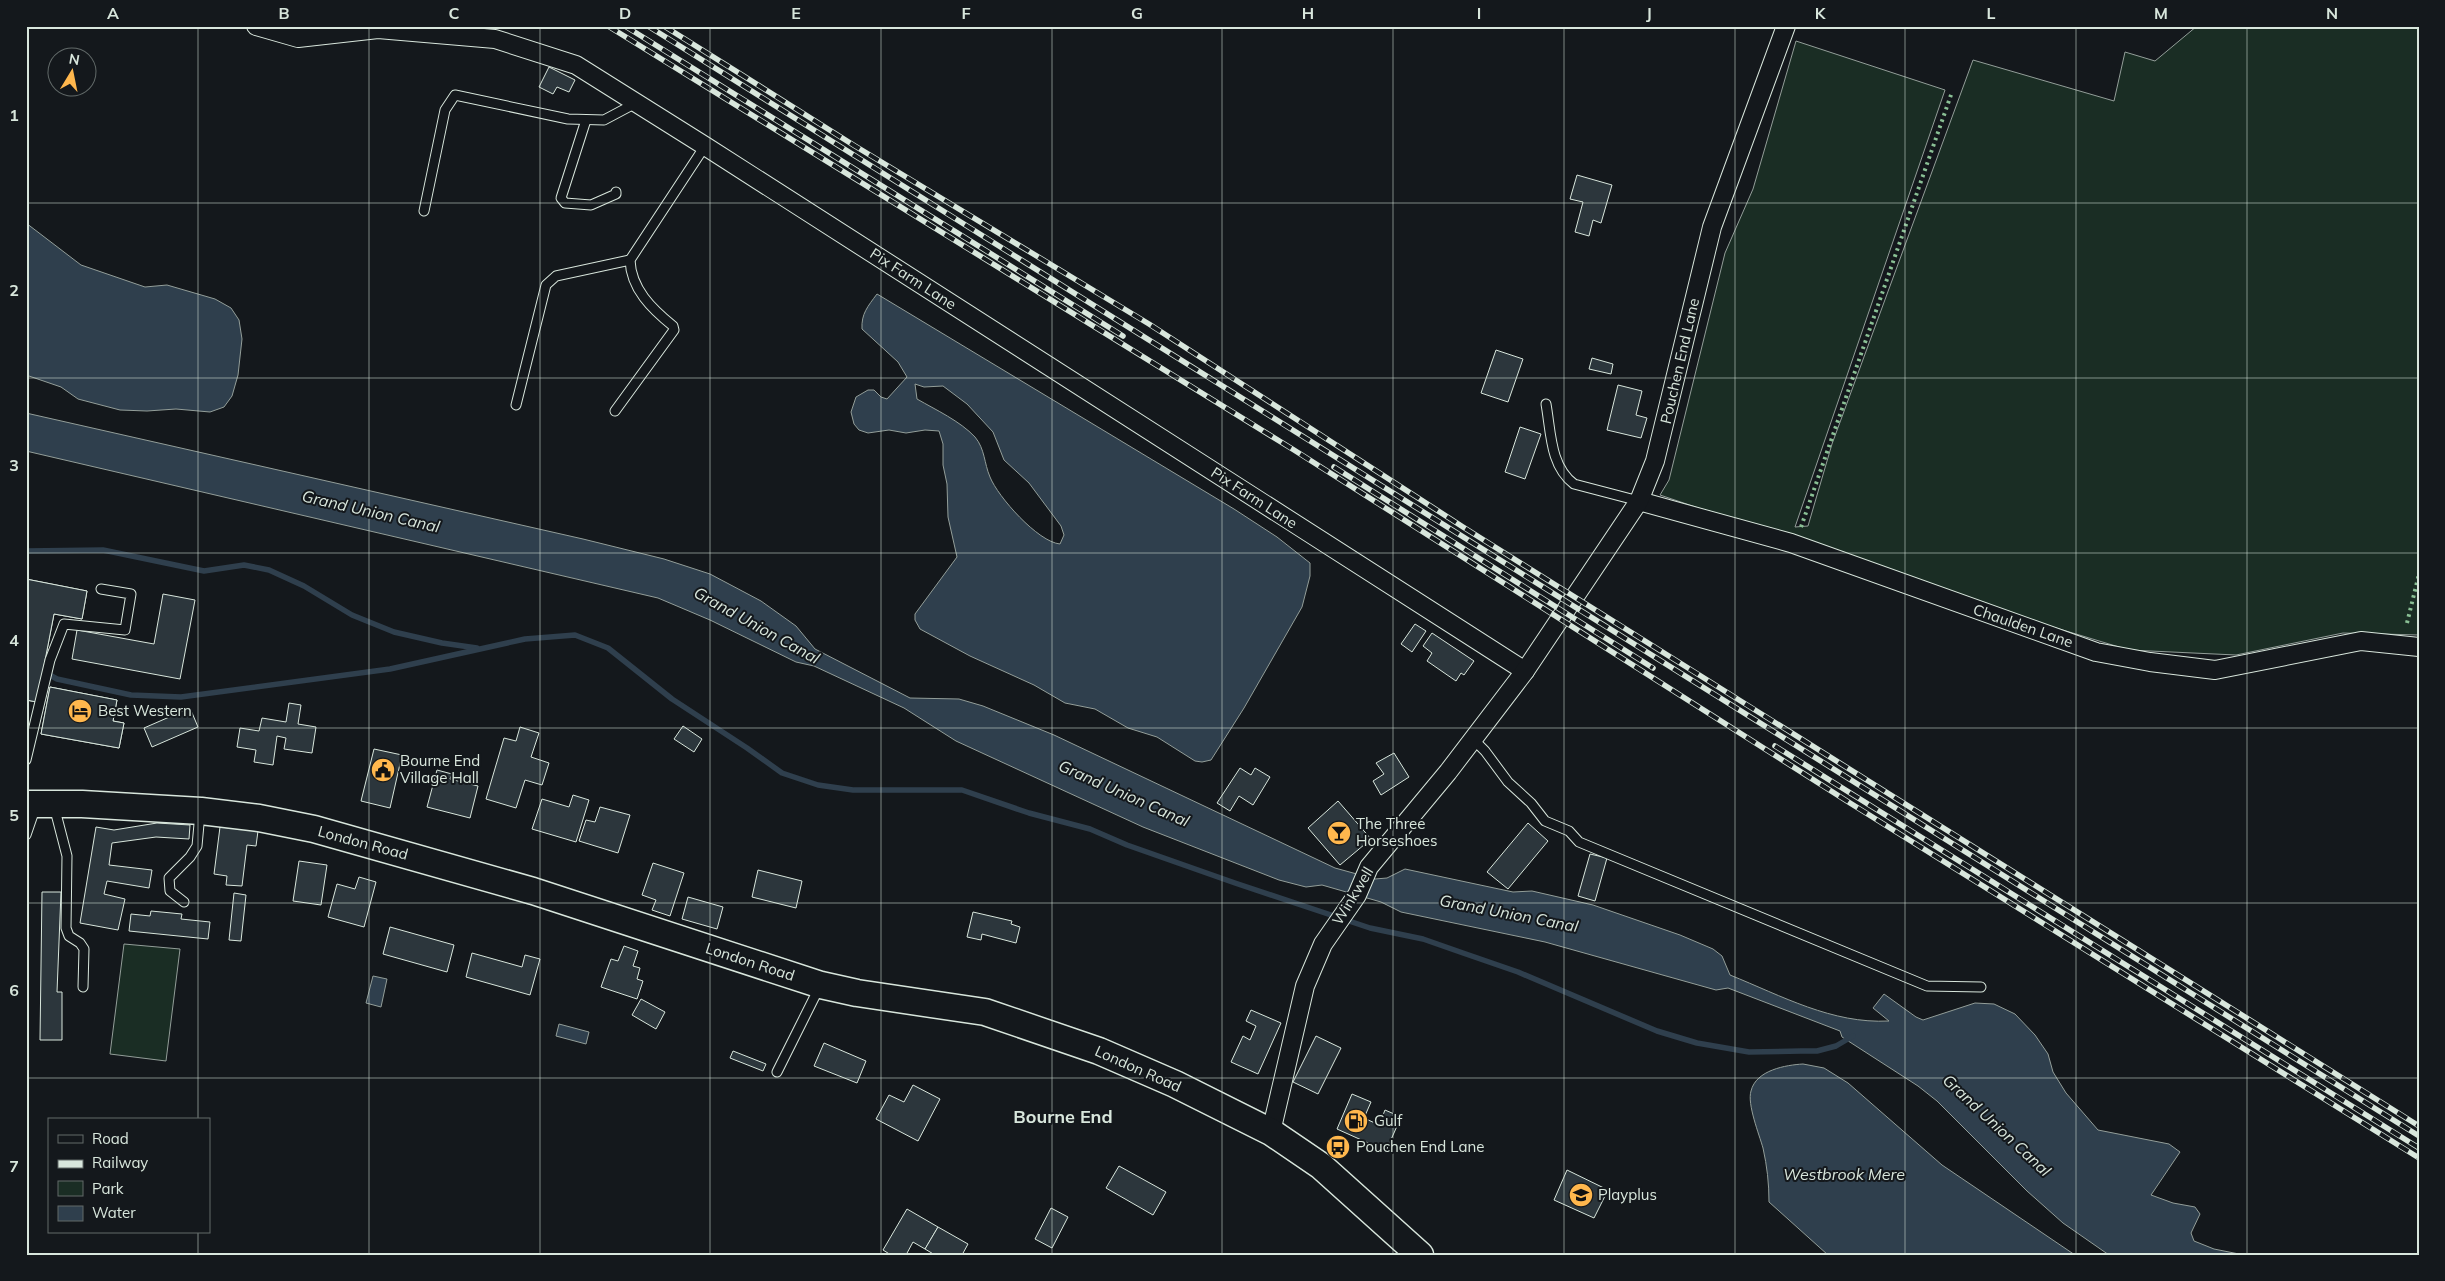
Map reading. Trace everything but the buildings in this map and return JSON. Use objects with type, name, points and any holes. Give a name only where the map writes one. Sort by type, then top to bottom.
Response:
[{"type":"main road","name":"London Road","points":[[39,805],[82,804],[201,811],[277,822],[384,848],[533,892],[820,985],[857,993],[985,1012],[1099,1051],[1175,1084],[1271,1132],[1321,1166],[1420,1255]]},
{"type":"street","name":"Pix Farm Lane","points":[[256,26],[298,38],[378,29],[496,39],[576,65],[1524,671]]},
{"type":"street","name":"Pouchen End Lane","points":[[1524,671],[1639,501],[1656,461],[1712,227],[1786,26]]},
{"type":"street","name":"Chaulden Lane","points":[[1639,501],[1791,543],[2096,652],[2150,662],[2215,670],[2362,641],[2419,647]]},
{"type":"street","name":"Winkwell","points":[[1271,1132],[1305,986],[1323,944],[1352,901],[1370,867],[1473,740],[1524,671]]},
{"type":"lane","points":[[424,211],[445,110],[455,96],[568,120],[604,120],[636,103]]},
{"type":"lane","points":[[586,120],[560,198],[565,202],[591,206],[616,192]]},
{"type":"lane","points":[[615,411],[674,330],[674,326],[654,311],[640,292],[630,271],[630,260],[705,146]]},
{"type":"lane","points":[[516,405],[546,285],[556,276],[630,260]]},
{"type":"lane","points":[[1546,404],[1556,458],[1560,470],[1566,478],[1574,484],[1639,501]]},
{"type":"lane","points":[[26,760],[50,660],[64,624],[125,630],[131,594],[101,589]]},
{"type":"lane","points":[[1473,740],[1485,751],[1508,782],[1531,803],[1545,821],[1569,831],[1579,842],[1927,986],[1981,987]]},
{"type":"lane","points":[[26,835],[39,805]]},
{"type":"lane","points":[[39,805],[68,856],[66,928],[68,936],[80,943],[84,949],[83,986]]},
{"type":"lane","points":[[184,902],[170,891],[169,878],[190,857],[197,846],[201,811]]},
{"type":"lane","points":[[777,1072],[820,985]]},
{"type":"green space","points":[[2197,26],[2419,26],[2419,635],[2343,633],[2236,655],[2129,650],[2023,618],[1660,495],[1669,480],[1725,253],[1753,189],[1796,41],[1945,90],[1795,527],[1808,526],[1832,444],[1973,60],[2114,101],[2125,52],[2155,61]]},
{"type":"green space","points":[[124,944],[180,949],[166,1061],[110,1054]]},
{"type":"water","points":[[26,223],[81,265],[145,287],[167,285],[215,299],[231,308],[239,320],[242,339],[238,375],[232,396],[224,407],[210,412],[176,409],[120,410],[78,399],[61,387],[26,375]]},
{"type":"water","points":[[877,294],[1234,509],[1277,537],[1310,563],[1310,576],[1302,607],[1244,708],[1211,760],[1195,761],[1157,737],[1128,728],[1095,709],[1065,703],[1034,685],[970,656],[920,629],[915,620],[915,614],[957,557],[948,517],[943,444],[939,431],[925,430],[906,433],[889,430],[868,433],[859,430],[854,424],[851,412],[856,397],[868,390],[874,390],[881,397],[887,399],[907,377],[898,362],[862,329],[864,314]],"holes":[[[915,384],[924,387],[943,386],[967,404],[993,432],[1004,460],[1029,483],[1061,526],[1064,535],[1060,544],[1041,536],[1001,496],[990,477],[983,451],[975,437],[955,421],[917,399]]]},
{"type":"water","name":"Grand Union Canal","points":[[26,413],[583,539],[664,559],[710,574],[761,601],[796,626],[815,649],[910,698],[959,699],[983,706],[1054,735],[1335,868],[1375,879],[1387,878],[1405,869],[1513,892],[1532,891],[1593,905],[1680,935],[1713,949],[1722,956],[1730,975],[1788,1000],[1847,1018],[1889,1021],[1873,1008],[1884,994],[1923,1020],[1975,1003],[1994,1004],[2015,1014],[2035,1035],[2048,1054],[2053,1072],[2066,1093],[2098,1130],[2169,1144],[2180,1152],[2151,1195],[2173,1203],[2195,1207],[2200,1214],[2191,1233],[2194,1241],[2214,1249],[2244,1255],[2109,1255],[2063,1223],[2027,1191],[1937,1101],[1918,1086],[1842,1037],[1840,1031],[1728,988],[1716,990],[1545,942],[1401,912],[1381,902],[1322,885],[1306,887],[1279,880],[1143,827],[956,741],[904,708],[814,666],[796,662],[710,620],[658,598],[26,451]]},
{"type":"water","points":[[373,976],[387,979],[381,1007],[366,1003]]},
{"type":"water","points":[[559,1024],[589,1032],[586,1044],[556,1036]]},
{"type":"water","name":"Westbrook Mere","points":[[1803,1064],[1824,1068],[1848,1083],[1942,1165],[2075,1255],[1828,1255],[1769,1202],[1763,1148],[1754,1119],[1750,1097],[1754,1084],[1765,1073],[1780,1067]]},
{"type":"waterway","points":[[26,551],[103,550],[204,571],[244,565],[269,570],[304,586],[352,615],[394,632],[442,643],[477,648]]},
{"type":"waterway","points":[[46,673],[57,679],[131,695],[181,697],[390,669],[525,639],[575,635],[608,648],[672,699],[782,773],[818,785],[853,790],[962,790],[1029,813],[1090,829],[1127,845],[1370,928],[1423,939],[1518,972],[1657,1031],[1697,1043],[1749,1052],[1817,1051],[1836,1046],[1853,1036]]},
{"type":"railway","points":[[608,26],[1294,450],[1850,803],[2419,1158]]},
{"type":"railway","points":[[625,26],[1123,336]]},
{"type":"railway","points":[[648,26],[2419,1136]]},
{"type":"railway","points":[[664,26],[855,146],[1149,324],[1463,527],[2419,1126]]},
{"type":"railway","points":[[1334,467],[1653,668]]},
{"type":"railway","points":[[1775,746],[2419,1148]]},
{"type":"hedge","points":[[1801,527],[1952,92]]},
{"type":"hedge","points":[[2407,623],[2419,574]]},
{"type":"place","name":"Best Western","points":[[80,711]]},
{"type":"place","name":"Bourne End Village Hall","points":[[383,770]]},
{"type":"place","name":"The Three Horseshoes","points":[[1339,833]]},
{"type":"place","name":"Gulf","points":[[1356,1121]]},
{"type":"place","name":"Pouchen End Lane","points":[[1338,1147]]},
{"type":"place","name":"Playplus","points":[[1581,1195]]},
{"type":"district","name":"Bourne End","points":[[1063,1117]]}]
